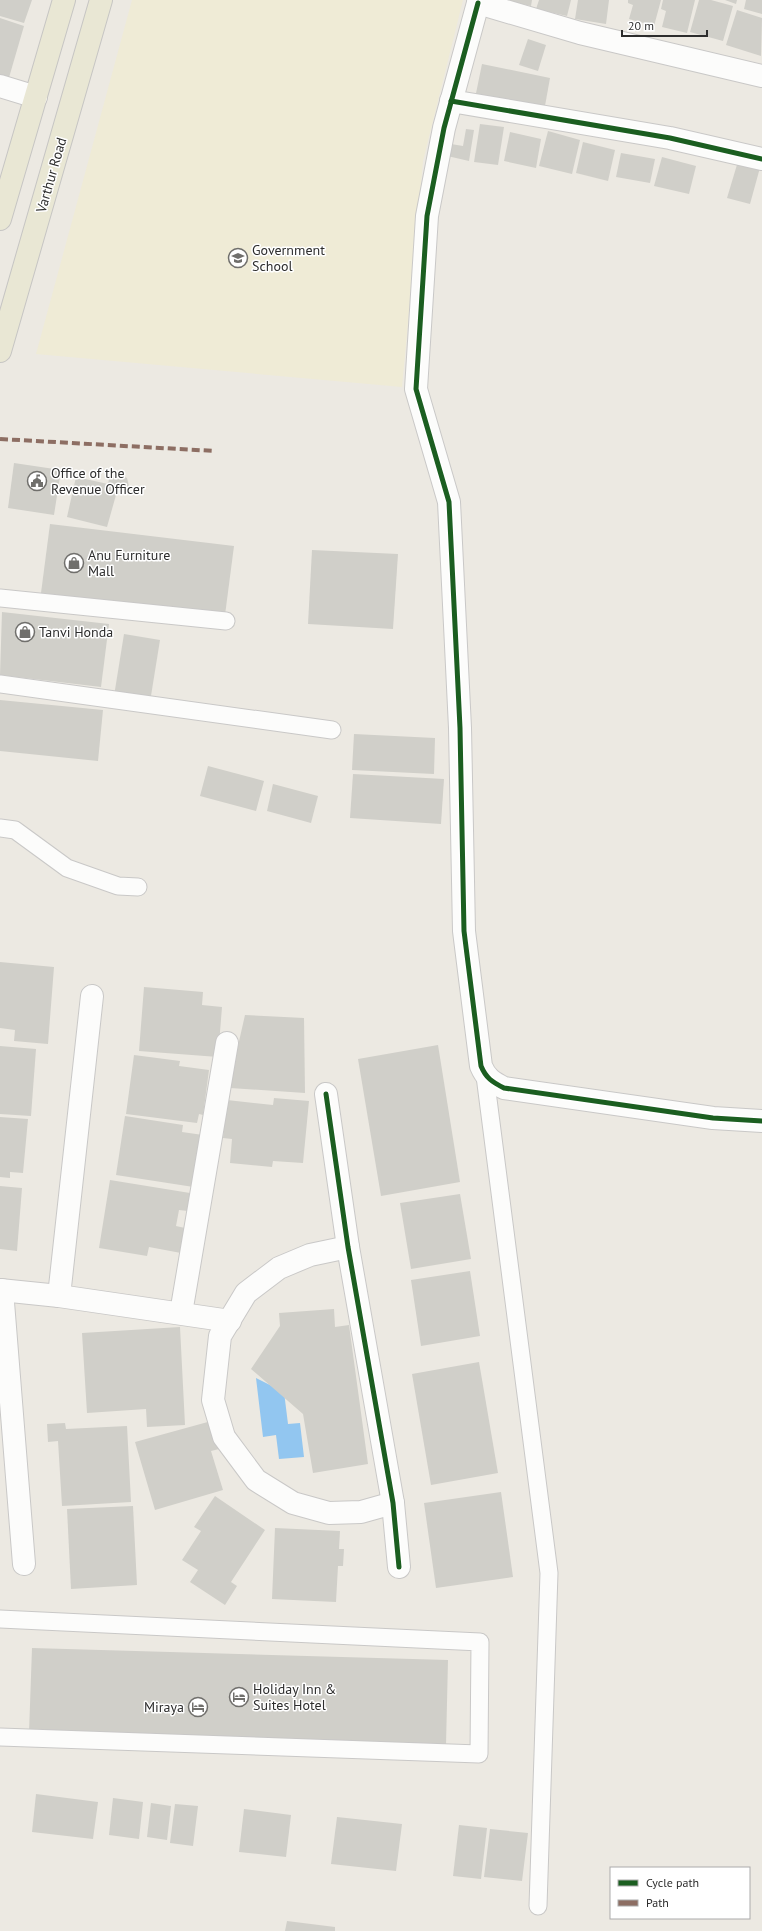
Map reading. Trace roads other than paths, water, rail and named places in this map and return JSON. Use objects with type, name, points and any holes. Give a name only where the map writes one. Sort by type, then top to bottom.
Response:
[{"type":"main road","points":[[0,218],[64,0]]},
{"type":"main road","name":"Varthur Road","points":[[0,351],[101,0]]},
{"type":"street","points":[[762,76],[580,33],[479,1],[444,128],[427,216],[416,389],[449,502],[460,728],[464,931],[481,1066],[485,1076],[492,1082],[504,1088],[713,1118],[762,1121]]},
{"type":"street","points":[[0,86],[36,97]]},
{"type":"street","points":[[452,101],[670,138],[762,159]]},
{"type":"street","points":[[59,1296],[92,996]]},
{"type":"street","points":[[181,1313],[227,1043]]},
{"type":"street","points":[[326,1094],[348,1247],[393,1503],[399,1567]]},
{"type":"street","points":[[348,1247],[310,1255],[279,1268],[246,1294],[220,1336],[213,1400],[224,1438],[256,1480],[293,1504],[329,1513],[361,1512],[393,1503]]},
{"type":"street","points":[[24,1564],[1,1290],[59,1296],[230,1321]]},
{"type":"lane","points":[[0,598],[226,621]]},
{"type":"lane","points":[[0,684],[332,730]]},
{"type":"lane","points":[[0,828],[15,830],[67,868],[118,886],[138,887]]},
{"type":"lane","points":[[485,1076],[549,1573],[538,1906]]},
{"type":"lane","points":[[0,1619],[480,1642],[479,1754],[0,1737]]},
{"type":"water","points":[[256,1378],[284,1392],[288,1424],[300,1423],[304,1457],[279,1459],[276,1435],[263,1437]]},
{"type":"place","name":"Government School","points":[[238,258]]},
{"type":"place","name":"Office of the Revenue Officer","points":[[37,481]]},
{"type":"place","name":"Anu Furniture Mall","points":[[74,563]]},
{"type":"place","name":"Tanvi Honda","points":[[25,632]]},
{"type":"place","name":"Holiday Inn & Suites Hotel","points":[[239,1697]]},
{"type":"place","name":"Miraya","points":[[198,1707]]}]
